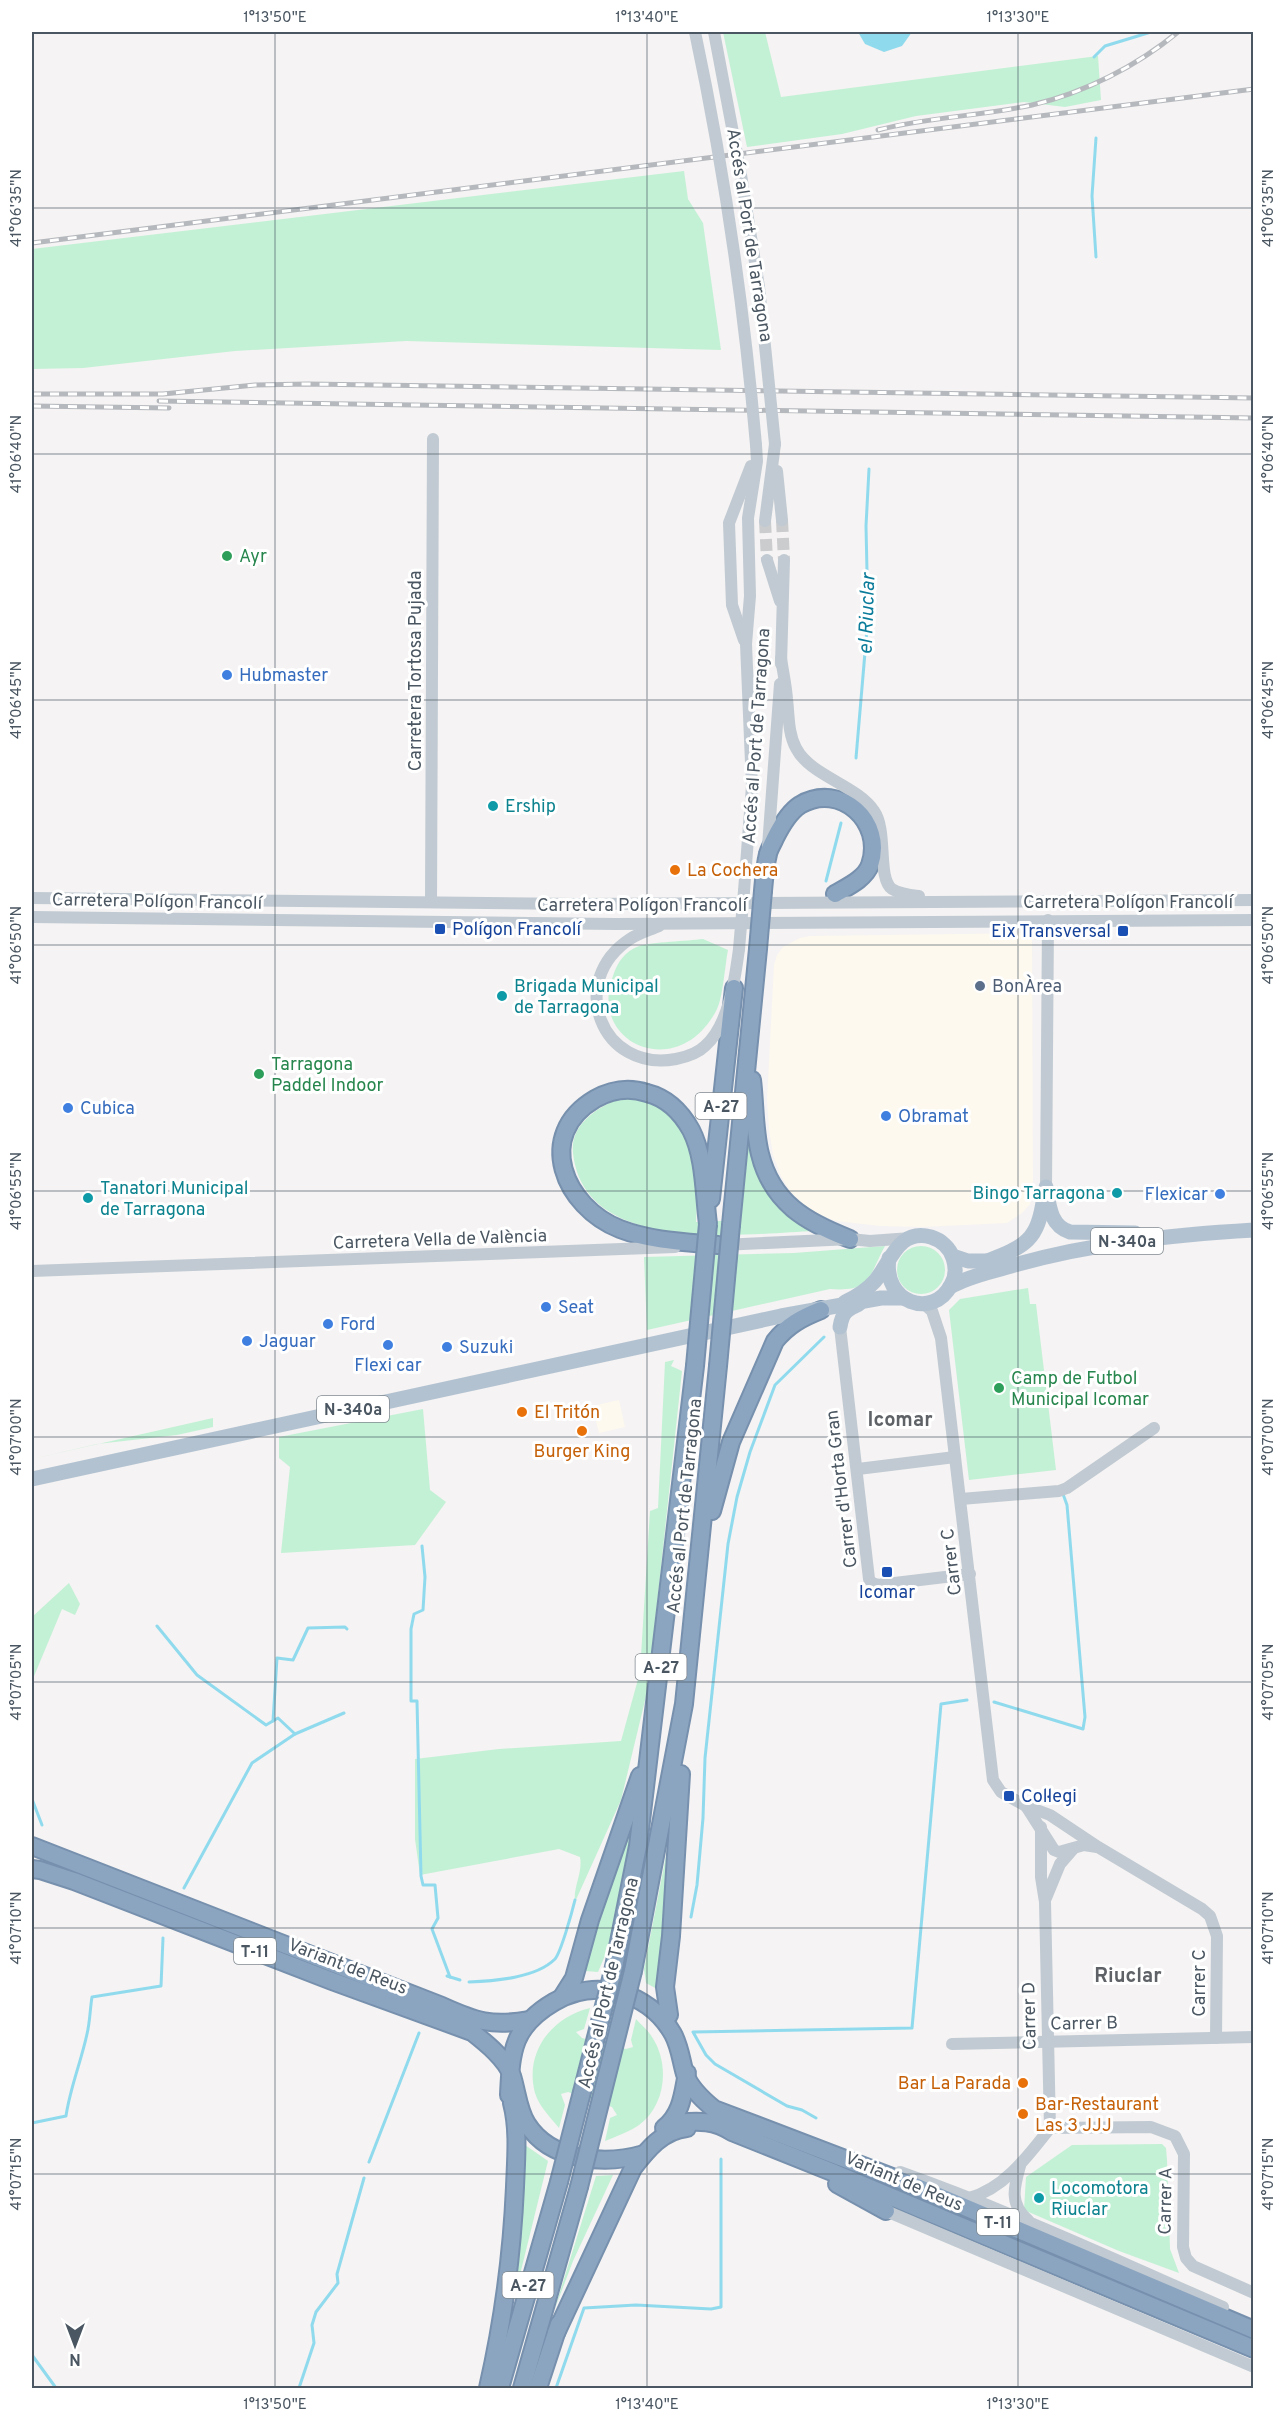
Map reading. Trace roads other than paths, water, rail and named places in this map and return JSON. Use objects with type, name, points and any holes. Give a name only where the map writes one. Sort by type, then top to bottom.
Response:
[{"type":"highway","points":[[768,854],[787,818],[800,805],[819,798],[833,798],[846,802],[866,819],[871,830],[873,846],[870,866],[863,875],[835,894]]},
{"type":"highway","name":"Accés al Port de Tarragona","points":[[522,2388],[579,2187],[633,1971],[678,1744],[684,1704],[768,854]]},
{"type":"highway","name":"Accés al Port de Tarragona","points":[[500,2388],[559,2182],[614,1967],[638,1846],[695,1366],[734,988]]},
{"type":"highway","points":[[748,1052],[760,1155],[772,1182],[786,1204],[799,1215],[818,1226],[850,1239]]},
{"type":"highway","points":[[708,1224],[696,1145],[691,1131],[672,1104],[648,1093],[620,1090],[595,1100],[575,1116],[562,1146],[562,1163],[571,1191],[586,1209],[606,1222],[636,1234],[656,1239],[718,1245]]},
{"type":"highway","points":[[693,1610],[718,1486],[743,1410],[775,1341],[798,1319],[829,1308]]},
{"type":"highway","points":[[562,1992],[574,1978],[590,1920],[652,1741]]},
{"type":"highway","points":[[678,1744],[681,1773],[671,1936],[665,1987],[669,2014],[685,2045],[688,2070]]},
{"type":"highway","name":"T-11","points":[[32,1846],[60,1867]]},
{"type":"highway","name":"T-11","points":[[32,1869],[60,1867]]},
{"type":"highway","name":"Variant de Reus","points":[[60,1867],[442,2006]]},
{"type":"highway","name":"Variant de Reus","points":[[60,1867],[472,2032],[486,2042],[511,2073]]},
{"type":"highway","points":[[442,2006],[488,2018],[504,2019],[531,2010],[562,1992],[602,1981],[621,1984],[645,1994],[669,2014]]},
{"type":"highway","name":"T-11","points":[[688,2070],[680,2105],[670,2123],[635,2154],[599,2161],[581,2158],[549,2145],[527,2124],[519,2105],[511,2073],[514,2048],[521,2030],[529,2019],[562,1992],[595,1989],[617,1991],[644,2002],[658,2014],[672,2032],[701,2098],[736,2125]]},
{"type":"highway","name":"T-11","points":[[442,2006],[474,2020],[489,2023],[507,2024],[529,2019]]},
{"type":"highway","points":[[454,2026],[482,2046],[494,2059],[509,2095],[516,2132],[513,2224],[502,2320],[488,2388]]},
{"type":"highway","points":[[509,2095],[511,2073]]},
{"type":"highway","name":"Variant de Reus","points":[[670,2123],[704,2121],[736,2125],[864,2166],[1254,2330]]},
{"type":"highway","points":[[538,2388],[582,2262],[635,2154],[679,2129],[736,2125]]},
{"type":"highway","name":"Variant de Reus","points":[[736,2125],[832,2172],[1254,2349]]},
{"type":"highway","points":[[864,2166],[882,2165]]},
{"type":"highway","points":[[832,2172],[838,2184],[886,2211]]},
{"type":"highway","points":[[1223,2307],[1254,2322]]},
{"type":"main road","points":[[1046,1187],[1054,1222],[1061,1229],[1070,1232],[1186,1235]]},
{"type":"main road","points":[[986,1262],[1016,1250],[1028,1240],[1037,1227],[1046,1187]]},
{"type":"main road","name":"N-340a","points":[[32,1479],[781,1316],[881,1298],[903,1298],[923,1303],[943,1295],[950,1287],[977,1275],[1042,1257],[1108,1244],[1254,1230]]},
{"type":"main road","name":"N-340a","points":[[829,1308],[855,1297],[874,1282],[895,1248],[910,1238],[926,1236],[937,1239],[946,1246],[952,1256],[968,1261],[986,1262],[1042,1257]]},
{"type":"main road","points":[[950,1287],[955,1266],[952,1256]]},
{"type":"main road","points":[[889,1258],[887,1270],[890,1281],[903,1298]]},
{"type":"main road","points":[[840,1327],[841,1318],[848,1309],[865,1302]]},
{"type":"street","name":"Accés al Port de Tarragona","points":[[695,32],[723,178],[744,315],[757,461],[748,518],[750,596],[746,644],[752,786],[734,988]]},
{"type":"street","name":"Accés al Port de Tarragona","points":[[714,32],[740,165],[757,276],[782,520]]},
{"type":"street","name":"Carretera Tortosa Pujada","points":[[431,903],[433,439]]},
{"type":"street","name":"Accés al Port de Tarragona","points":[[765,521],[775,444]]},
{"type":"street","name":"Accés al Port de Tarragona","points":[[746,644],[732,605],[729,523],[755,459],[756,445]]},
{"type":"street","name":"Accés al Port de Tarragona","points":[[767,560],[783,610]]},
{"type":"street","name":"Accés al Port de Tarragona","points":[[768,854],[781,658],[784,560]]},
{"type":"street","points":[[781,658],[790,732],[797,751],[815,768],[869,804],[876,813],[883,838],[884,876],[893,890]]},
{"type":"street","points":[[792,903],[835,894],[886,894],[893,890],[944,901]]},
{"type":"street","name":"Carretera Polígon Francolí","points":[[32,898],[431,903],[1254,900]]},
{"type":"street","name":"Carretera Polígon Francolí","points":[[32,917],[665,924],[1254,920]]},
{"type":"street","points":[[1046,1187],[1048,920]]},
{"type":"street","points":[[665,924],[631,939],[607,962],[600,973],[596,988],[600,1017],[605,1030],[615,1041],[630,1054],[649,1060],[665,1061],[687,1057],[705,1047],[717,1031],[734,988]]},
{"type":"street","name":"Carretera Vella de València","points":[[32,1271],[910,1238]]},
{"type":"street","name":"Carrer C","points":[[923,1303],[932,1311],[941,1338],[993,1780],[1001,1792],[1026,1806],[1050,1815],[1210,1916],[1215,1924],[1217,1936],[1216,2038]]},
{"type":"street","name":"Carrer d'Horta Gran","points":[[840,1327],[872,1583],[878,1585],[970,1574]]},
{"type":"street","points":[[961,1500],[1059,1491],[1067,1488],[1154,1428]]},
{"type":"street","points":[[858,1468],[955,1457]]},
{"type":"street","name":"Carrer C","points":[[1026,1806],[1054,1850],[1059,1852],[1084,1845],[1098,1847]]},
{"type":"street","points":[[1064,1824],[1070,1835],[1073,1849]]},
{"type":"street","name":"Carrer D","points":[[1041,1827],[1050,2128]]},
{"type":"street","name":"Carrer D","points":[[1045,1902],[1054,1874],[1073,1849]]},
{"type":"street","name":"Carrer B","points":[[952,2044],[1254,2037]]},
{"type":"street","name":"Carrer A","points":[[1050,2128],[1151,2127],[1175,2136],[1184,2154],[1183,2247],[1186,2258],[1193,2266],[1254,2293]]},
{"type":"street","points":[[969,2198],[984,2194],[1021,2165],[1050,2128]]},
{"type":"street","points":[[882,2165],[1031,2223],[1223,2307]]},
{"type":"street","points":[[1021,2165],[1013,2190],[1014,2202],[1022,2216],[1031,2223]]},
{"type":"street","points":[[886,2211],[1254,2367]]},
{"type":"water","points":[[858,32],[912,32],[902,46],[884,52],[865,44]]},
{"type":"waterway","name":"el Riuclar","points":[[1094,57],[1105,46],[1151,32]]},
{"type":"waterway","name":"el Riuclar","points":[[1096,138],[1092,196],[1096,257]]},
{"type":"waterway","name":"el Riuclar","points":[[856,758],[868,617],[866,526],[869,469]]},
{"type":"waterway","name":"el Riuclar","points":[[826,881],[841,823]]},
{"type":"waterway","points":[[691,1917],[697,1885],[705,1758],[728,1544],[737,1497],[750,1452],[775,1385],[824,1337]]},
{"type":"waterway","points":[[994,1702],[1083,1729],[1085,1717],[1067,1505],[1063,1494]]},
{"type":"waterway","points":[[422,1546],[425,1577],[423,1610],[414,1614],[411,1629],[411,1701],[417,1701],[421,1876],[423,1885],[435,1885],[438,1918],[432,1929],[450,1977]]},
{"type":"waterway","points":[[157,1626],[197,1675],[266,1725],[278,1718],[295,1734]]},
{"type":"waterway","points":[[273,1721],[277,1658],[293,1660],[308,1628],[345,1627],[347,1629]]},
{"type":"waterway","points":[[816,2118],[802,2110],[787,2106],[715,2064],[706,2055],[693,2032],[912,2028],[941,1704],[967,1700]]},
{"type":"waterway","points":[[184,1888],[252,1763],[295,1734],[344,1713]]},
{"type":"waterway","points":[[32,1799],[42,1825]]},
{"type":"waterway","points":[[469,1982],[515,1977],[537,1970],[555,1959],[575,1900]]},
{"type":"waterway","points":[[32,2123],[66,2116],[85,2044],[92,1997],[161,1986],[163,1938]]},
{"type":"waterway","points":[[447,1976],[460,1980]]},
{"type":"waterway","points":[[369,2162],[419,2033]]},
{"type":"waterway","points":[[556,2388],[584,2308],[636,2305],[711,2309],[721,2307],[721,2159]]},
{"type":"waterway","points":[[299,2388],[314,2343],[312,2325],[316,2312],[338,2283],[337,2274],[364,2178]]},
{"type":"waterway","points":[[32,2355],[56,2388]]},
{"type":"tunnel","points":[[782,520],[784,560]]},
{"type":"tunnel","points":[[765,521],[767,560]]},
{"type":"railway","points":[[878,130],[916,122],[1013,109],[1052,100],[1109,77],[1145,56],[1178,32]]},
{"type":"railway","points":[[32,243],[1254,89]]},
{"type":"railway","points":[[32,394],[163,394],[255,385],[308,384],[1254,398]]},
{"type":"railway","points":[[159,401],[1254,418]]},
{"type":"railway","points":[[32,406],[169,408]]},
{"type":"place","name":"Ayr","points":[[227,556]]},
{"type":"place","name":"Hubmaster","points":[[227,675]]},
{"type":"place","name":"Ership","points":[[493,806]]},
{"type":"place","name":"La Cochera","points":[[675,870]]},
{"type":"place","name":"Polígon Francolí","points":[[440,929]]},
{"type":"place","name":"Eix Transversal","points":[[1123,931]]},
{"type":"place","name":"BonÀrea","points":[[980,986]]},
{"type":"place","name":"Brigada Municipal de Tarragona","points":[[502,996]]},
{"type":"place","name":"Tarragona Paddel Indoor","points":[[259,1074]]},
{"type":"place","name":"Cubica","points":[[68,1108]]},
{"type":"place","name":"Obramat","points":[[886,1116]]},
{"type":"place","name":"Bingo Tarragona","points":[[1117,1193]]},
{"type":"place","name":"Flexicar","points":[[1220,1194]]},
{"type":"place","name":"Tanatori Municipal de Tarragona","points":[[88,1198]]},
{"type":"place","name":"Seat","points":[[546,1307]]},
{"type":"place","name":"Ford","points":[[328,1324]]},
{"type":"place","name":"Jaguar","points":[[247,1341]]},
{"type":"place","name":"Flexi car","points":[[388,1345]]},
{"type":"place","name":"Suzuki","points":[[447,1347]]},
{"type":"place","name":"Camp de Futbol Municipal Icomar","points":[[999,1388]]},
{"type":"place","name":"El Tritón","points":[[522,1412]]},
{"type":"place","name":"Burger King","points":[[582,1431]]},
{"type":"place","name":"Icomar","points":[[887,1572]]},
{"type":"place","name":"Col·legi","points":[[1009,1796]]},
{"type":"place","name":"Bar La Parada","points":[[1023,2083]]},
{"type":"place","name":"Bar-Restaurant Las 3 JJJ","points":[[1023,2114]]},
{"type":"place","name":"Locomotora Riuclar","points":[[1039,2198]]},
{"type":"district","name":"Icomar","points":[[900,1419]]},
{"type":"district","name":"Riuclar","points":[[1128,1975]]}]
